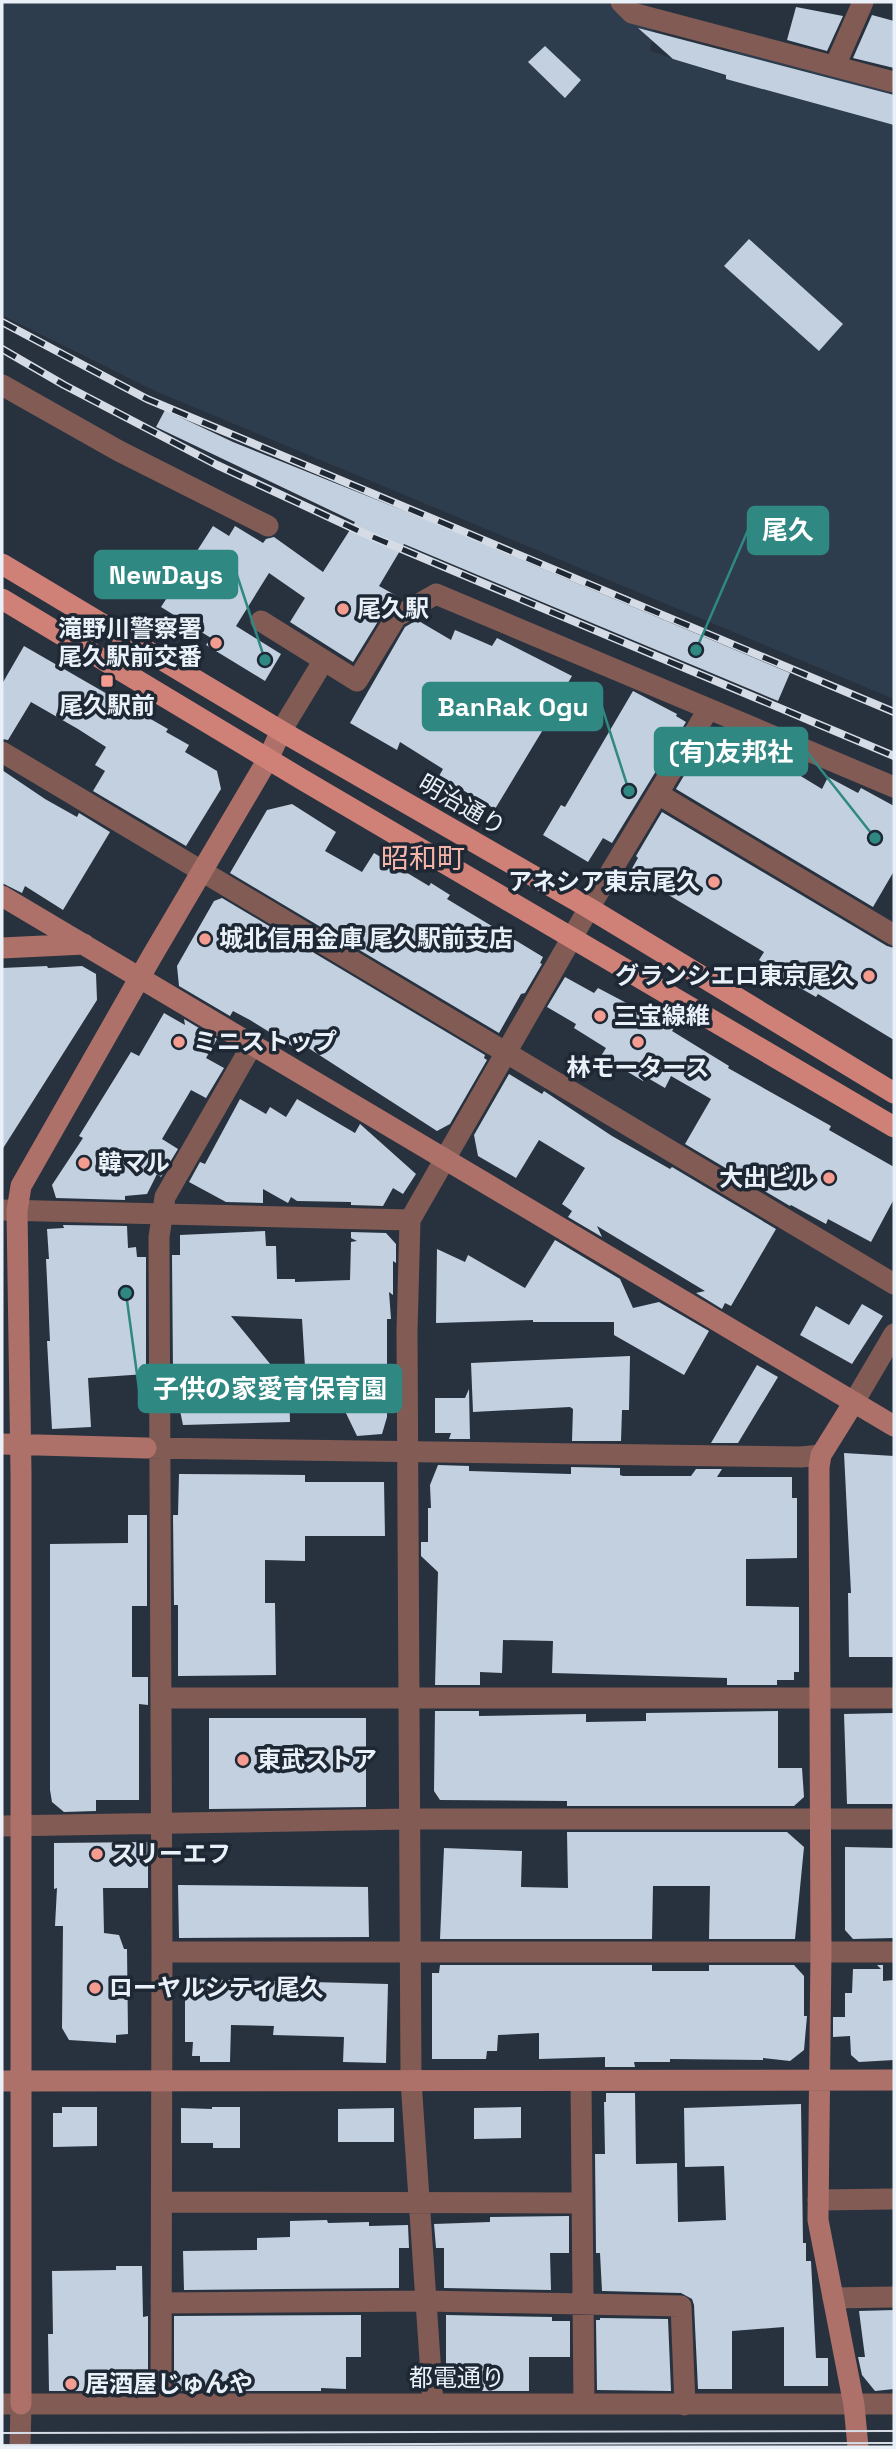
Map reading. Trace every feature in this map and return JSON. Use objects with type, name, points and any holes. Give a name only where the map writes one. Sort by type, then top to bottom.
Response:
[{"type":"main road","name":"明治通り","points":[[2,564],[281,731],[589,908],[894,1093]]},
{"type":"main road","points":[[2,599],[268,759],[894,1127]]},
{"type":"street","points":[[621,2],[632,13],[894,82]]},
{"type":"street","points":[[835,66],[863,2]]},
{"type":"street","points":[[2,385],[119,451],[268,526]]},
{"type":"street","points":[[261,621],[357,681],[396,617],[436,594],[894,787]]},
{"type":"street","points":[[20,2447],[11,2404],[9,1210],[139,978],[324,660]]},
{"type":"street","points":[[433,2404],[411,2081],[407,1331],[410,1220],[572,937],[708,710]]},
{"type":"street","points":[[2,752],[894,1284]]},
{"type":"street","points":[[658,794],[894,935]]},
{"type":"street","points":[[2,896],[894,1426]]},
{"type":"street","points":[[2,948],[84,944]]},
{"type":"street","points":[[161,2404],[161,1698],[153,1448],[159,1237],[165,1197],[252,1045]]},
{"type":"street","points":[[9,1210],[410,1220]]},
{"type":"street","points":[[858,2447],[854,2405],[818,2220],[821,1698],[818,1466],[821,1455],[894,1334]]},
{"type":"street","points":[[11,1445],[801,1457],[821,1455]]},
{"type":"street","points":[[161,1698],[894,1698]]},
{"type":"street","points":[[11,1826],[409,1819],[894,1819]]},
{"type":"street","points":[[162,1952],[894,1952]]},
{"type":"street","points":[[11,2081],[894,2080]]},
{"type":"street","points":[[581,2081],[584,2404]]},
{"type":"street","points":[[818,2200],[894,2199]]},
{"type":"street","points":[[162,2202],[582,2203]]},
{"type":"street","points":[[833,2298],[894,2297]]},
{"type":"street","points":[[161,2303],[426,2301],[681,2306],[685,2404]]},
{"type":"street","name":"都電通り","points":[[11,2404],[894,2404]]},
{"type":"shaded area","points":[[2,2],[610,2],[626,21],[654,29],[650,51],[725,76],[731,48],[894,93],[894,699],[155,391],[2,315]]},
{"type":"building","points":[[796,7],[843,16],[827,51],[787,40]]},
{"type":"building","points":[[872,15],[894,21],[894,68],[853,58]]},
{"type":"building","points":[[638,28],[894,95],[894,125],[726,79],[726,75],[673,59]]},
{"type":"building","points":[[545,46],[581,80],[565,98],[528,62]]},
{"type":"building","points":[[749,239],[843,324],[819,351],[724,266]]},
{"type":"building","points":[[165,410],[233,442],[422,518],[790,673],[778,701],[404,544],[379,586],[395,595],[391,605],[385,610],[353,662],[290,622],[305,598],[269,573],[236,626],[281,654],[265,681],[206,645],[211,638],[161,607],[213,526],[229,536],[235,526],[263,543],[274,537],[323,572],[355,522],[156,427]]},
{"type":"building","points":[[417,620],[451,640],[455,630],[492,646],[497,638],[572,676],[495,809],[439,776],[443,769],[400,742],[397,750],[350,723],[405,627]]},
{"type":"building","points":[[24,646],[168,729],[166,732],[189,745],[185,752],[217,771],[221,789],[186,846],[93,791],[105,771],[95,765],[106,747],[78,729],[31,702],[8,740],[2,739],[2,684]]},
{"type":"building","points":[[633,691],[677,714],[676,716],[686,722],[612,843],[603,838],[588,862],[543,835],[561,805],[565,807]]},
{"type":"building","points":[[720,729],[775,751],[771,758],[822,789],[828,777],[858,793],[861,788],[894,806],[894,871],[873,907],[676,789],[710,732]]},
{"type":"building","points":[[2,770],[45,799],[77,817],[79,813],[110,832],[63,910],[25,886],[22,893],[2,883]]},
{"type":"building","points":[[292,804],[336,832],[325,851],[362,872],[374,853],[429,886],[431,883],[450,895],[447,899],[543,957],[540,963],[542,964],[499,1033],[230,873],[267,810]]},
{"type":"building","points":[[662,812],[894,948],[894,1040],[818,994],[816,997],[781,977],[782,975],[759,960],[764,952],[630,872],[638,858],[636,856]]},
{"type":"building","points":[[222,898],[485,1055],[487,1060],[450,1124],[437,1131],[296,1040],[292,1046],[250,1020],[233,1011],[230,1016],[179,986],[177,966],[214,901]]},
{"type":"building","points":[[82,966],[96,974],[97,1000],[2,1150],[2,968]]},
{"type":"building","points":[[565,977],[594,993],[598,988],[674,1028],[672,1031],[729,1066],[728,1068],[831,1126],[829,1130],[894,1167],[894,1199],[871,1242],[828,1219],[826,1224],[790,1206],[685,1144],[711,1099],[671,1076],[665,1088],[646,1077],[643,1081],[601,1056],[606,1048],[574,1028],[576,1024],[547,1007]]},
{"type":"building","points":[[164,1013],[185,1025],[184,1019],[217,1039],[206,1058],[224,1068],[206,1098],[191,1090],[162,1139],[178,1149],[161,1177],[157,1174],[147,1194],[125,1196],[125,1200],[56,1198],[52,1185],[83,1138],[79,1136],[131,1052],[139,1056]]},
{"type":"building","points":[[509,1074],[542,1094],[544,1091],[612,1136],[670,1169],[672,1167],[776,1229],[731,1306],[725,1303],[722,1309],[696,1293],[705,1291],[597,1226],[602,1237],[568,1217],[572,1211],[562,1204],[585,1168],[539,1140],[516,1178],[478,1156],[474,1135]]},
{"type":"building","points":[[240,1099],[266,1114],[270,1107],[286,1117],[297,1099],[355,1133],[360,1124],[416,1174],[403,1194],[393,1188],[383,1206],[351,1205],[351,1202],[297,1201],[291,1197],[288,1203],[263,1189],[263,1203],[226,1202],[189,1182],[200,1162],[205,1164]]},
{"type":"building","points":[[63,1225],[127,1226],[128,1248],[136,1247],[137,1257],[146,1257],[146,1374],[88,1378],[91,1427],[52,1429],[47,1341],[50,1341],[47,1229],[64,1228]]},
{"type":"building","points":[[265,1231],[266,1246],[276,1246],[277,1279],[295,1279],[295,1282],[350,1280],[351,1242],[357,1241],[351,1238],[351,1232],[386,1233],[396,1244],[393,1295],[389,1292],[391,1319],[387,1319],[387,1417],[382,1434],[357,1436],[331,1382],[306,1383],[302,1319],[231,1316],[289,1387],[290,1422],[183,1425],[178,1401],[180,1373],[173,1373],[172,1255],[180,1255],[180,1235]]},
{"type":"building","points":[[555,1240],[620,1279],[633,1308],[659,1302],[709,1331],[684,1375],[614,1335],[614,1322],[533,1320],[436,1323],[437,1249],[465,1262],[468,1255],[525,1288]]},
{"type":"building","points":[[862,1304],[883,1316],[852,1364],[800,1335],[816,1306],[849,1325]]},
{"type":"building","points":[[630,1356],[629,1410],[622,1410],[621,1441],[572,1441],[573,1409],[570,1407],[473,1412],[471,1363]]},
{"type":"building","points":[[757,1365],[778,1377],[738,1443],[711,1443]]},
{"type":"building","points":[[469,1389],[470,1439],[449,1439],[451,1433],[435,1433],[435,1398],[465,1398]]},
{"type":"building","points":[[844,1453],[894,1456],[894,1657],[849,1657],[848,1593],[851,1593]]},
{"type":"building","points":[[438,1465],[469,1466],[469,1471],[571,1474],[571,1467],[620,1468],[620,1475],[623,1476],[691,1476],[696,1469],[722,1469],[717,1477],[792,1477],[792,1498],[797,1498],[797,1558],[746,1559],[746,1606],[799,1607],[799,1672],[794,1672],[794,1680],[777,1680],[777,1685],[727,1685],[727,1678],[552,1673],[553,1641],[503,1640],[502,1673],[480,1672],[480,1685],[435,1685],[438,1572],[421,1556],[421,1542],[428,1542],[430,1485]]},
{"type":"building","points":[[179,1474],[305,1475],[305,1482],[384,1482],[385,1536],[305,1536],[305,1561],[265,1560],[265,1603],[275,1603],[276,1675],[178,1676],[178,1605],[174,1605],[173,1515],[178,1515]]},
{"type":"building","points":[[128,1515],[147,1515],[147,1606],[132,1606],[132,1677],[148,1677],[148,1705],[139,1704],[139,1800],[96,1800],[96,1811],[64,1812],[52,1802],[50,1790],[50,1544],[128,1543]]},
{"type":"building","points":[[435,1711],[479,1711],[479,1716],[586,1714],[586,1722],[646,1721],[646,1713],[778,1711],[778,1768],[802,1768],[804,1797],[794,1806],[567,1806],[567,1801],[440,1800],[434,1791]]},
{"type":"building","points":[[893,1713],[894,1804],[847,1804],[844,1714]]},
{"type":"building","points":[[209,1718],[366,1718],[366,1807],[209,1809]]},
{"type":"building","points":[[567,1832],[787,1832],[804,1847],[795,1939],[709,1939],[710,1886],[653,1886],[652,1939],[440,1939],[444,1848],[522,1851],[521,1887],[568,1888]]},
{"type":"building","points":[[148,1842],[148,1888],[103,1888],[104,1933],[119,1935],[124,1949],[127,1949],[128,2034],[116,2035],[116,2043],[69,2040],[62,2028],[63,1926],[55,1926],[57,1888],[54,1889],[54,1843]]},
{"type":"building","points":[[845,1847],[894,1848],[894,1938],[853,1939],[845,1930]]},
{"type":"building","points":[[178,1885],[368,1887],[369,1937],[179,1938]]},
{"type":"building","points":[[440,1965],[652,1965],[652,1971],[709,1971],[709,1965],[794,1965],[804,1976],[804,2016],[807,2016],[804,2050],[790,2061],[763,2058],[670,2059],[670,2062],[634,2062],[635,2067],[605,2067],[605,2057],[539,2059],[539,2033],[498,2035],[497,2051],[487,2051],[486,2059],[432,2059],[432,1973],[439,1973]]},
{"type":"building","points":[[877,1965],[883,1965],[883,1981],[894,1980],[894,2060],[859,2062],[851,2055],[850,2036],[833,2037],[833,2017],[845,2017],[845,1993],[852,1993],[853,1969],[881,1969]]},
{"type":"building","points":[[191,1979],[388,1984],[386,2063],[343,2062],[344,2037],[273,2035],[274,2026],[231,2025],[230,2062],[200,2062],[200,2056],[192,2056],[193,2042],[185,2042],[185,1995],[191,1995]]},
{"type":"building","points":[[606,2093],[635,2093],[636,2164],[677,2163],[678,2222],[726,2220],[724,2166],[685,2167],[684,2108],[801,2104],[803,2243],[806,2243],[806,2261],[811,2261],[816,2358],[828,2358],[828,2386],[784,2386],[784,2327],[732,2331],[732,2389],[698,2389],[692,2299],[681,2293],[602,2291],[600,2253],[596,2253],[595,2154],[605,2154]]},
{"type":"building","points":[[62,2107],[97,2107],[97,2146],[53,2147],[53,2113],[62,2113]]},
{"type":"building","points":[[240,2107],[240,2148],[213,2148],[213,2143],[181,2143],[181,2108]]},
{"type":"building","points":[[521,2107],[521,2138],[474,2139],[474,2108]]},
{"type":"building","points":[[394,2108],[394,2142],[338,2142],[338,2109]]},
{"type":"building","points":[[569,2216],[569,2253],[550,2253],[551,2290],[444,2288],[444,2248],[436,2248],[434,2224],[490,2222],[490,2217]]},
{"type":"building","points":[[327,2220],[328,2223],[369,2222],[369,2226],[408,2225],[409,2248],[399,2248],[399,2288],[184,2290],[183,2251],[257,2250],[257,2238],[290,2237],[290,2221]]},
{"type":"building","points":[[116,2266],[142,2266],[143,2317],[148,2316],[148,2391],[49,2391],[48,2334],[53,2334],[52,2271],[116,2270]]},
{"type":"building","points":[[894,2310],[894,2389],[875,2391],[862,2375],[858,2357],[865,2357],[859,2311]]},
{"type":"building","points":[[361,2315],[361,2357],[346,2357],[346,2389],[174,2391],[174,2316]]},
{"type":"building","points":[[446,2315],[552,2317],[552,2321],[570,2321],[570,2357],[529,2357],[529,2391],[482,2391],[482,2383],[446,2383]]},
{"type":"building","points":[[668,2319],[671,2391],[597,2390],[596,2320]]},
{"type":"tram line","points":[[2,2433],[894,2431]]},
{"type":"tram line","points":[[2,2445],[894,2443]]},
{"type":"railway","points":[[2,322],[147,399],[894,712]]},
{"type":"railway","points":[[2,349],[64,385],[217,465],[361,532],[894,756]]},
{"type":"place","name":"尾久駅","points":[[343,609]]},
{"type":"place","name":"滝野川警察署 尾久駅前交番","points":[[216,643]]},
{"type":"place","name":"尾久","points":[[696,650]]},
{"type":"place","name":"NewDays","points":[[265,660]]},
{"type":"place","name":"尾久駅前","points":[[107,681]]},
{"type":"place","name":"BanRak Ogu","points":[[629,791]]},
{"type":"place","name":"(有)友邦社","points":[[875,838]]},
{"type":"place","name":"アネシア東京尾久","points":[[714,882]]},
{"type":"place","name":"城北信用金庫 尾久駅前支店","points":[[205,939]]},
{"type":"place","name":"グランシエロ東京尾久","points":[[869,976]]},
{"type":"place","name":"三宝線維","points":[[600,1016]]},
{"type":"place","name":"ミニストップ","points":[[179,1042]]},
{"type":"place","name":"林モータース","points":[[638,1042]]},
{"type":"place","name":"韓マル","points":[[84,1163]]},
{"type":"place","name":"大出ビル","points":[[829,1178]]},
{"type":"place","name":"子供の家愛育保育園","points":[[126,1293]]},
{"type":"place","name":"東武ストア","points":[[243,1760]]},
{"type":"place","name":"スリーエフ","points":[[97,1854]]},
{"type":"place","name":"ローヤルシティ尾久","points":[[95,1988]]},
{"type":"place","name":"居酒屋じゅんや","points":[[71,2384]]},
{"type":"district","name":"昭和町","points":[[423,858]]}]
